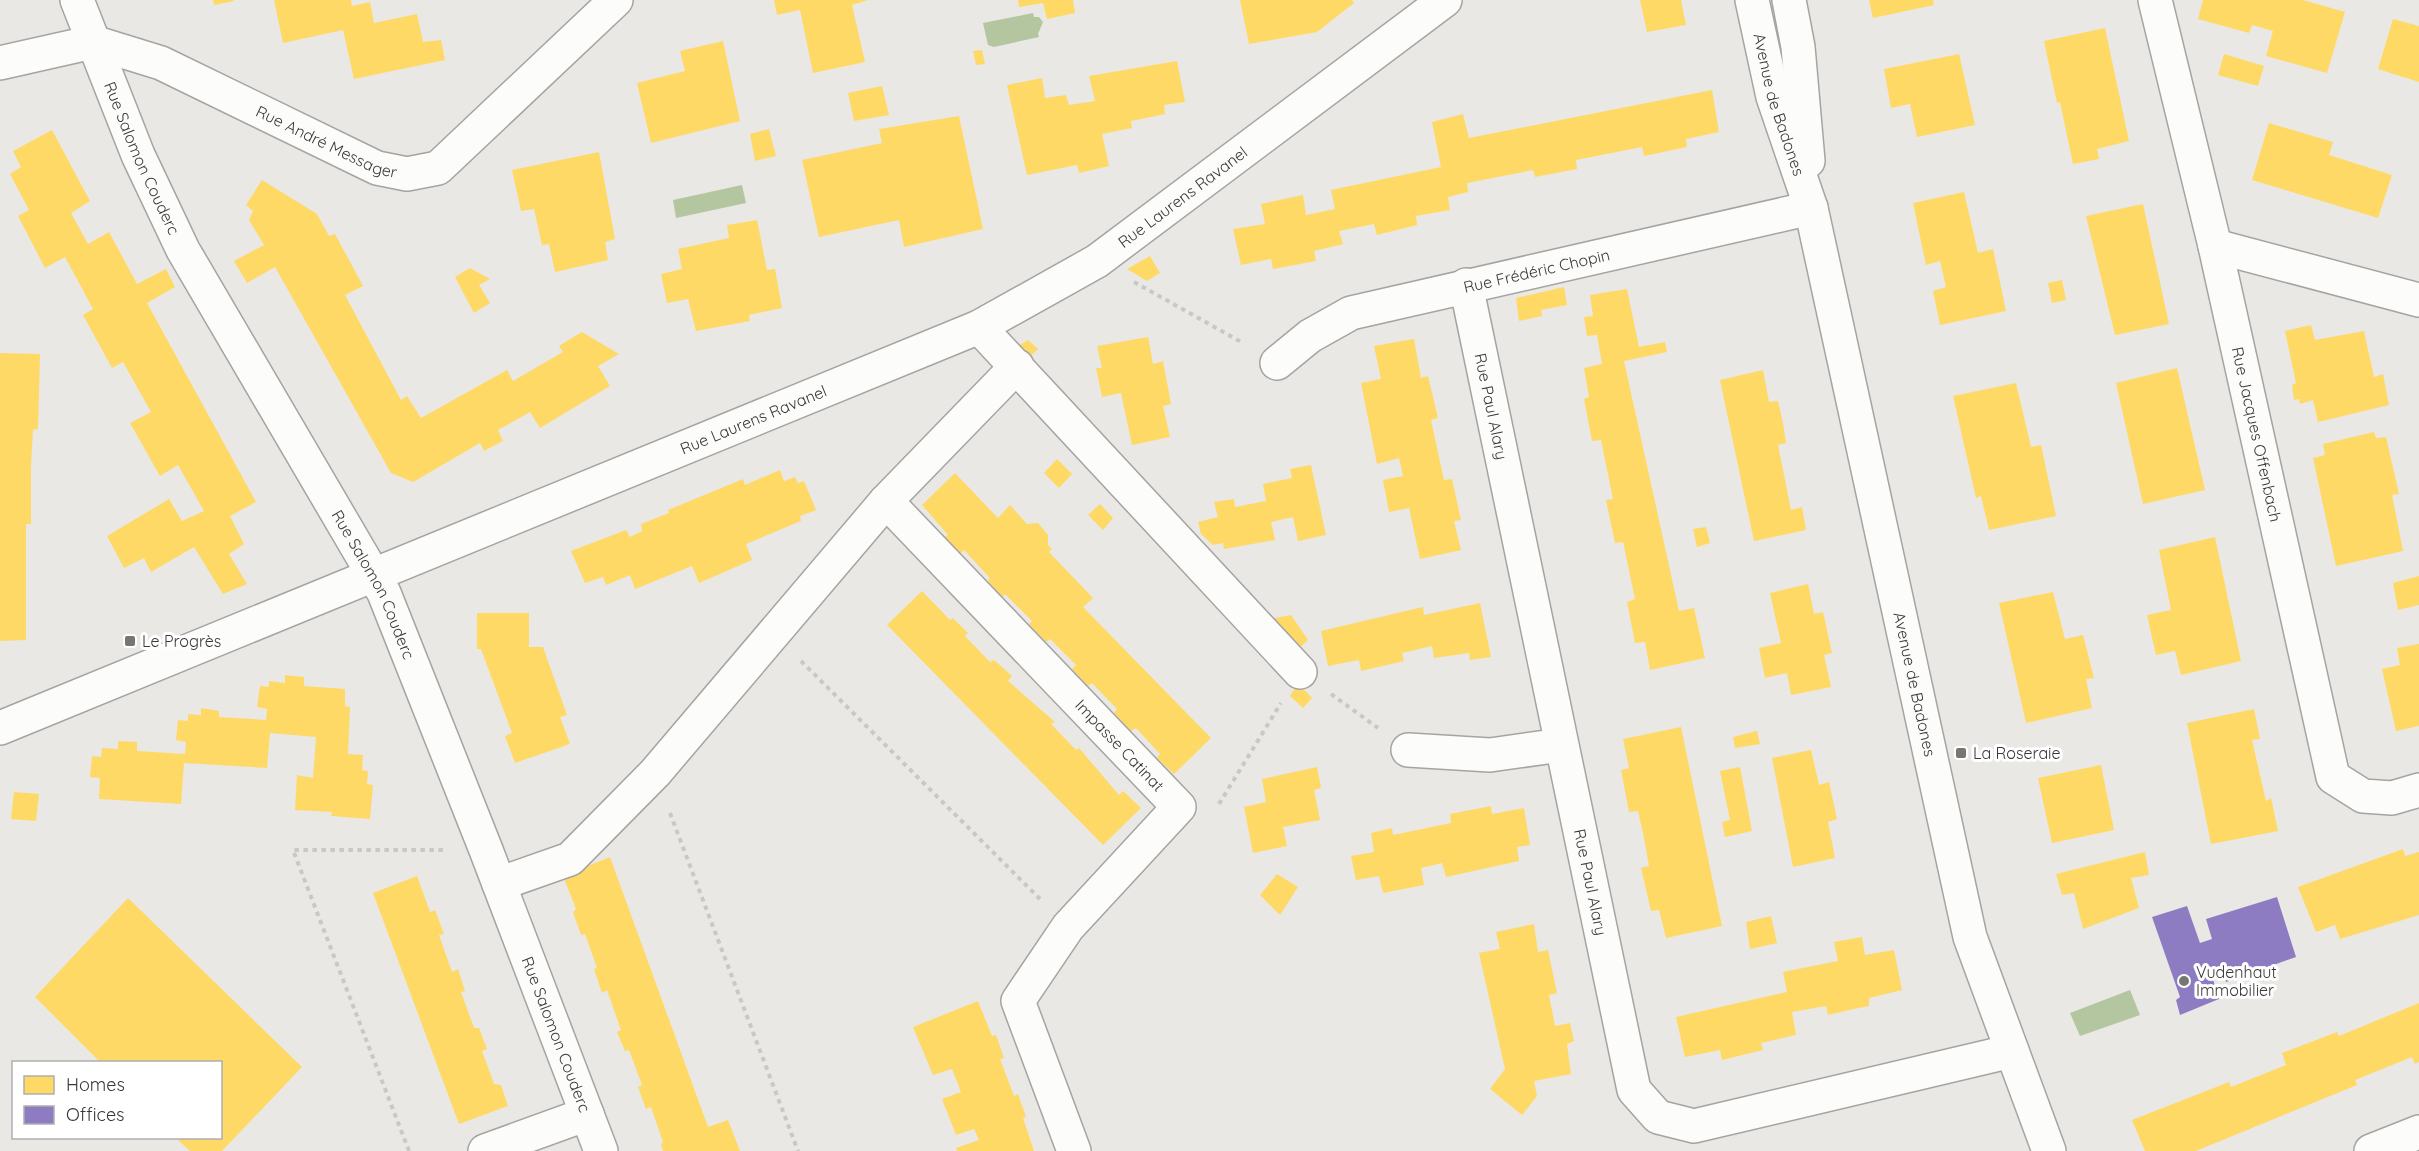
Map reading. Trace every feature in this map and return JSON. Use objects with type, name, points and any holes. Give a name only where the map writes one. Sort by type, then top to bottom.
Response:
[{"type":"street","name":"Rue Salomon Couderc","points":[[77,0],[138,155],[183,250],[384,593],[500,884],[601,1151]]},
{"type":"street","name":"Rue André Messager","points":[[93,42],[160,63],[377,168],[406,174],[438,168],[614,0]]},
{"type":"street","name":"Rue Laurens Ravanel","points":[[0,728],[979,327],[1097,261],[1445,0]]},
{"type":"street","name":"Avenue de Badones","points":[[1752,0],[1773,97],[1811,208],[1970,937],[2049,1151]]},
{"type":"street","points":[[1771,0],[1811,208]]},
{"type":"street","name":"Avenue de Badones","points":[[1789,0],[1798,46],[1811,208]]},
{"type":"street","name":"Rue Jacques Offenbach","points":[[2155,0],[2215,246],[2333,777],[2363,796],[2392,798],[2419,790]]},
{"type":"street","points":[[0,63],[93,42]]},
{"type":"street","name":"Rue Frédéric Chopin","points":[[1277,363],[1310,336],[1351,313],[1811,208]]},
{"type":"street","points":[[2215,246],[2419,300]]},
{"type":"street","name":"Rue Paul Alary","points":[[1466,285],[1634,1090],[1658,1117],[1694,1126],[2012,1051]]},
{"type":"street","points":[[979,327],[1300,672]]},
{"type":"street","points":[[500,884],[570,859],[655,773],[886,501],[1017,366]]},
{"type":"street","name":"Impasse Catinat","points":[[886,501],[1179,807]]},
{"type":"street","points":[[1408,750],[1490,755],[1561,745]]},
{"type":"street","points":[[1074,1151],[1018,1001],[1068,927],[1179,807]]},
{"type":"street","points":[[485,1151],[587,1114]]},
{"type":"street","points":[[2371,1151],[2419,1132]]},
{"type":"path","points":[[1097,261],[1277,363]]},
{"type":"path","points":[[774,633],[1068,927]]},
{"type":"path","points":[[1179,807],[1215,811],[1300,672],[1408,750]]},
{"type":"path","points":[[655,773],[798,1151]]},
{"type":"path","points":[[409,1151],[293,850],[486,850]]},
{"type":"shaded area","points":[[1033,13],[1034,17],[1039,17],[1043,22],[1039,37],[994,47],[988,45],[983,23]]},
{"type":"shaded area","points":[[742,185],[746,203],[676,218],[673,200]]},
{"type":"shaded area","points":[[2130,990],[2140,1015],[2080,1036],[2070,1013]]},
{"type":"building: Homes","points":[[213,0],[233,0],[234,1],[214,5]]},
{"type":"building: Homes","points":[[274,0],[351,0],[352,6],[370,2],[374,23],[417,14],[423,42],[441,40],[445,60],[354,79],[343,30],[283,43]]},
{"type":"building: Homes","points":[[774,0],[868,0],[852,5],[865,62],[813,73],[800,10],[777,15]]},
{"type":"building: Homes","points":[[1018,0],[1073,0],[1075,13],[1047,19],[1043,3],[1019,7]]},
{"type":"building: Homes","points":[[1240,0],[1352,0],[1354,3],[1317,32],[1249,44]]},
{"type":"building: Homes","points":[[1640,0],[1681,0],[1686,25],[1647,32]]},
{"type":"building: Homes","points":[[1869,0],[1933,0],[1934,5],[1873,18]]},
{"type":"building: Homes","points":[[2203,0],[2303,0],[2345,12],[2327,73],[2266,56],[2273,31],[2252,25],[2249,33],[2198,19]]},
{"type":"building: Homes","points":[[2393,19],[2419,26],[2419,82],[2378,69]]},
{"type":"building: Homes","points":[[2105,28],[2129,141],[2097,149],[2099,159],[2073,164],[2044,41]]},
{"type":"building: Homes","points":[[723,41],[740,121],[651,143],[637,83],[685,71],[680,51]]},
{"type":"building: Homes","points":[[982,50],[985,64],[976,65],[973,51]]},
{"type":"building: Homes","points":[[1959,54],[1975,125],[1917,137],[1910,104],[1891,108],[1884,69]]},
{"type":"building: Homes","points":[[2224,54],[2264,66],[2258,86],[2218,75]]},
{"type":"building: Homes","points":[[1177,61],[1185,102],[1164,105],[1165,114],[1131,121],[1132,128],[1102,134],[1109,166],[1079,173],[1077,165],[1027,175],[1007,85],[1042,78],[1045,98],[1066,95],[1069,105],[1095,101],[1089,76]]},
{"type":"building: Homes","points":[[882,86],[889,115],[854,121],[848,93]]},
{"type":"building: Homes","points":[[1712,90],[1719,132],[1686,139],[1687,147],[1644,156],[1642,147],[1576,160],[1577,169],[1535,177],[1533,170],[1467,183],[1468,192],[1448,197],[1450,210],[1416,216],[1417,225],[1377,235],[1374,224],[1339,231],[1343,244],[1314,251],[1316,261],[1273,269],[1271,259],[1241,265],[1233,229],[1265,224],[1261,204],[1303,195],[1306,215],[1335,209],[1331,190],[1441,167],[1432,122],[1463,114],[1469,138]]},
{"type":"building: Homes","points":[[959,116],[983,229],[904,247],[899,220],[819,237],[802,160],[882,143],[879,129]]},
{"type":"building: Homes","points":[[2269,123],[2333,142],[2329,155],[2392,175],[2378,218],[2252,180]]},
{"type":"building: Homes","points":[[769,129],[776,156],[755,161],[750,134]]},
{"type":"building: Homes","points":[[52,130],[90,201],[71,213],[88,244],[109,232],[137,284],[166,269],[175,287],[147,303],[256,502],[230,516],[244,544],[229,554],[247,584],[223,594],[194,547],[151,572],[144,558],[124,568],[107,536],[169,499],[182,521],[204,511],[178,465],[160,476],[130,423],[151,412],[123,362],[112,368],[83,315],[93,309],[65,257],[45,268],[18,216],[29,210],[10,174],[21,167],[13,151]]},
{"type":"building: Homes","points":[[599,152],[615,239],[605,242],[608,260],[555,272],[549,244],[542,245],[534,209],[521,211],[512,170]]},
{"type":"building: Homes","points":[[262,180],[317,214],[329,236],[335,234],[363,286],[345,295],[401,400],[407,396],[421,418],[507,370],[513,381],[563,352],[559,346],[582,332],[619,354],[598,366],[610,386],[540,428],[530,412],[498,430],[503,441],[484,451],[480,443],[413,482],[391,473],[275,267],[247,283],[234,261],[264,245],[249,220],[253,211],[246,205]]},
{"type":"building: Homes","points":[[1964,192],[1978,253],[1993,249],[2006,311],[1940,325],[1933,291],[1946,287],[1940,261],[1926,265],[1913,203]]},
{"type":"building: Homes","points":[[2143,204],[2169,324],[2115,335],[2086,216]]},
{"type":"building: Homes","points":[[757,220],[767,270],[775,269],[782,308],[749,315],[750,321],[696,331],[688,299],[667,303],[661,274],[682,269],[678,249],[729,238],[727,225]]},
{"type":"building: Homes","points":[[1150,256],[1160,273],[1147,281],[1127,269]]},
{"type":"building: Homes","points":[[470,268],[490,279],[479,285],[490,303],[474,313],[455,277]]},
{"type":"building: Homes","points":[[2062,280],[2066,300],[2052,303],[2048,283]]},
{"type":"building: Homes","points":[[1564,287],[1567,305],[1541,310],[1542,316],[1519,321],[1516,298]]},
{"type":"building: Homes","points":[[1627,289],[1639,347],[1665,342],[1667,352],[1624,361],[1679,611],[1694,608],[1705,658],[1650,670],[1645,642],[1635,643],[1627,602],[1635,599],[1623,542],[1615,543],[1606,500],[1613,499],[1601,440],[1592,441],[1584,399],[1589,397],[1584,368],[1602,364],[1597,335],[1587,336],[1584,317],[1593,316],[1590,295]]},
{"type":"building: Homes","points":[[2311,325],[2315,340],[2364,331],[2374,377],[2383,374],[2389,405],[2318,422],[2313,400],[2300,404],[2299,399],[2294,400],[2292,385],[2296,383],[2285,331]]},
{"type":"building: Homes","points":[[1148,337],[1153,364],[1163,361],[1171,404],[1163,406],[1170,437],[1132,445],[1121,393],[1102,397],[1096,368],[1102,368],[1097,346]]},
{"type":"building: Homes","points":[[1414,339],[1421,378],[1428,376],[1438,418],[1431,420],[1444,480],[1452,479],[1461,520],[1454,521],[1461,550],[1420,559],[1409,508],[1389,512],[1383,480],[1403,476],[1399,458],[1377,464],[1361,383],[1381,379],[1374,346]]},
{"type":"building: Homes","points":[[1028,340],[1038,349],[1025,361],[1012,350]]},
{"type":"building: Homes","points":[[0,353],[40,354],[38,429],[33,430],[31,465],[31,524],[26,524],[26,640],[0,641]]},
{"type":"building: Homes","points":[[2177,368],[2205,490],[2143,504],[2116,383]]},
{"type":"building: Homes","points":[[1763,370],[1769,402],[1778,401],[1783,423],[1786,443],[1778,445],[1791,510],[1802,507],[1806,530],[1754,541],[1720,380]]},
{"type":"building: Homes","points":[[2016,383],[2031,447],[2041,445],[2056,516],[1989,530],[1981,496],[1976,498],[1953,396]]},
{"type":"building: Homes","points":[[2374,432],[2376,438],[2386,437],[2399,494],[2392,495],[2403,551],[2336,566],[2313,458],[2325,455],[2323,444]]},
{"type":"building: Homes","points":[[1057,459],[1072,474],[1059,488],[1044,473]]},
{"type":"building: Homes","points":[[1311,465],[1326,535],[1298,541],[1293,517],[1271,522],[1275,540],[1224,549],[1223,543],[1213,545],[1201,534],[1198,522],[1218,517],[1214,502],[1234,499],[1235,507],[1266,501],[1263,484],[1292,478],[1290,469]]},
{"type":"building: Homes","points":[[780,470],[784,481],[795,477],[798,483],[804,481],[816,510],[800,516],[801,521],[746,544],[752,560],[699,583],[692,566],[635,589],[630,575],[606,585],[603,577],[585,583],[571,551],[626,530],[630,537],[642,531],[641,524],[669,513],[668,510],[743,479],[745,485]]},
{"type":"building: Homes","points":[[955,473],[998,518],[1010,505],[1027,524],[1038,523],[1048,535],[1048,545],[1052,549],[1049,552],[1093,598],[1083,607],[1211,738],[1174,774],[1157,758],[1160,754],[1136,728],[1131,731],[1114,713],[1117,709],[1092,683],[1088,686],[1072,669],[1076,665],[1050,639],[1046,642],[1029,624],[1032,621],[1005,594],[1002,597],[988,581],[989,577],[964,550],[960,554],[944,537],[948,535],[922,505]]},
{"type":"building: Homes","points":[[1100,504],[1113,518],[1103,530],[1088,515]]},
{"type":"building: Homes","points":[[1706,527],[1710,543],[1697,547],[1693,529]]},
{"type":"building: Homes","points":[[2215,537],[2241,661],[2181,675],[2175,651],[2156,655],[2147,615],[2171,610],[2159,550]]},
{"type":"building: Homes","points":[[2419,576],[2419,605],[2398,610],[2393,583]]},
{"type":"building: Homes","points":[[1808,584],[1814,614],[1823,612],[1832,653],[1824,655],[1831,687],[1791,695],[1787,673],[1765,678],[1759,648],[1781,643],[1770,593]]},
{"type":"building: Homes","points":[[922,591],[950,620],[953,618],[968,633],[965,636],[990,662],[994,660],[1012,676],[1008,681],[1055,722],[1051,724],[1076,750],[1079,748],[1119,795],[1123,791],[1141,808],[1103,845],[887,625]]},
{"type":"building: Homes","points":[[2053,592],[2065,639],[2083,635],[2094,678],[2086,679],[2092,708],[2026,723],[1999,603]]},
{"type":"building: Homes","points":[[1480,603],[1491,657],[1470,660],[1469,653],[1434,658],[1432,646],[1402,653],[1404,661],[1361,671],[1359,660],[1328,666],[1321,631],[1423,607],[1424,615]]},
{"type":"building: Homes","points":[[477,613],[529,613],[529,647],[543,647],[567,715],[560,717],[570,744],[515,763],[505,736],[512,733],[481,649],[477,649]]},
{"type":"building: Homes","points":[[1291,615],[1308,640],[1290,657],[1254,622]]},
{"type":"building: Homes","points":[[2419,644],[2419,726],[2396,731],[2382,669],[2400,665],[2397,648]]},
{"type":"building: Homes","points":[[285,675],[304,677],[304,686],[345,689],[345,706],[350,707],[348,754],[363,755],[362,770],[368,771],[367,784],[373,785],[370,819],[331,816],[332,812],[295,810],[297,775],[313,778],[316,737],[270,733],[267,768],[184,763],[181,804],[99,799],[100,778],[90,777],[92,756],[101,757],[102,748],[118,749],[118,741],[137,742],[137,751],[185,754],[186,742],[176,740],[178,720],[188,721],[188,714],[201,715],[201,708],[219,711],[219,717],[266,720],[267,709],[257,707],[260,686],[269,687],[269,681],[285,683]]},
{"type":"building: Homes","points":[[1298,683],[1312,698],[1303,708],[1290,696]]},
{"type":"building: Homes","points":[[2254,709],[2260,739],[2252,740],[2266,801],[2271,798],[2278,831],[2211,844],[2187,723]]},
{"type":"building: Homes","points":[[1681,727],[1722,926],[1666,938],[1659,910],[1651,911],[1641,868],[1649,866],[1638,811],[1629,812],[1621,770],[1629,768],[1623,739]]},
{"type":"building: Homes","points":[[1757,731],[1760,744],[1735,748],[1733,737]]},
{"type":"building: Homes","points":[[1811,750],[1819,785],[1829,782],[1837,819],[1828,822],[1835,858],[1793,867],[1772,758]]},
{"type":"building: Homes","points":[[2101,765],[2114,830],[2052,843],[2038,778]]},
{"type":"building: Homes","points":[[1317,767],[1321,788],[1314,790],[1320,820],[1283,827],[1287,846],[1253,853],[1244,807],[1266,802],[1262,779]]},
{"type":"building: Homes","points":[[1740,767],[1752,831],[1725,837],[1722,822],[1730,820],[1720,771]]},
{"type":"building: Homes","points":[[14,792],[39,794],[36,821],[11,819]]},
{"type":"building: Homes","points":[[1491,806],[1492,814],[1524,808],[1530,845],[1517,847],[1519,861],[1446,877],[1442,863],[1421,868],[1424,885],[1383,893],[1379,876],[1356,880],[1351,856],[1374,852],[1371,833],[1392,828],[1393,835],[1451,823],[1450,814]]},
{"type":"building: Homes","points":[[2403,849],[2405,856],[2419,852],[2419,915],[2340,939],[2335,925],[2316,932],[2298,887]]},
{"type":"building: Homes","points":[[2145,852],[2149,875],[2131,878],[2139,908],[2083,929],[2074,893],[2062,895],[2056,874]]},
{"type":"building: Homes","points":[[610,857],[708,1127],[728,1120],[740,1151],[663,1151],[661,1144],[663,1142],[651,1107],[646,1109],[638,1087],[642,1085],[629,1050],[625,1051],[617,1032],[621,1030],[607,990],[602,993],[594,969],[597,968],[585,934],[581,935],[573,912],[576,909],[563,876]]},
{"type":"building: Homes","points":[[1277,874],[1298,887],[1280,915],[1260,895]]},
{"type":"building: Homes","points":[[417,876],[430,912],[435,910],[444,934],[439,935],[452,972],[458,969],[465,991],[461,992],[474,1028],[479,1028],[487,1049],[482,1051],[494,1084],[501,1085],[508,1106],[459,1124],[373,893]]},
{"type":"building: Homes","points":[[128,898],[302,1067],[222,1151],[190,1151],[177,1139],[222,1139],[222,1061],[99,1061],[35,997]]},
{"type":"building: Homes","points":[[1771,916],[1777,943],[1750,949],[1746,922]]},
{"type":"building: Homes","points":[[1534,924],[1538,952],[1548,950],[1557,993],[1549,995],[1555,1026],[1570,1023],[1574,1041],[1567,1044],[1571,1074],[1534,1081],[1537,1096],[1522,1115],[1490,1089],[1505,1069],[1479,953],[1500,949],[1496,932]]},
{"type":"building: Homes","points":[[1862,937],[1865,955],[1894,950],[1902,990],[1869,998],[1869,1006],[1828,1015],[1826,1006],[1792,1012],[1796,1035],[1761,1043],[1763,1050],[1722,1060],[1720,1050],[1685,1057],[1676,1017],[1787,992],[1783,972],[1838,961],[1834,942]]},
{"type":"building: Homes","points":[[978,1001],[992,1036],[996,1035],[1004,1058],[1000,1059],[1014,1096],[1018,1094],[1034,1151],[957,1151],[956,1148],[979,1140],[974,1129],[956,1135],[942,1099],[961,1092],[952,1069],[933,1075],[913,1027]]},
{"type":"building: Homes","points":[[2419,1003],[2419,1062],[2415,1064],[2412,1057],[2355,1080],[2357,1085],[2196,1151],[2145,1151],[2132,1120],[2229,1082],[2231,1087],[2286,1065],[2282,1053],[2337,1032],[2339,1036]]},
{"type":"building: Offices","points":[[2277,897],[2296,957],[2226,982],[2223,969],[2211,973],[2219,999],[2180,1015],[2176,1000],[2180,997],[2152,917],[2187,906],[2200,943],[2212,939],[2206,919]]},
{"type":"place","name":"Le Progrès","points":[[130,641]]},
{"type":"place","name":"La Roseraie","points":[[1961,753]]},
{"type":"place","name":"Vudenhaut Immobilier","points":[[2184,981]]}]
